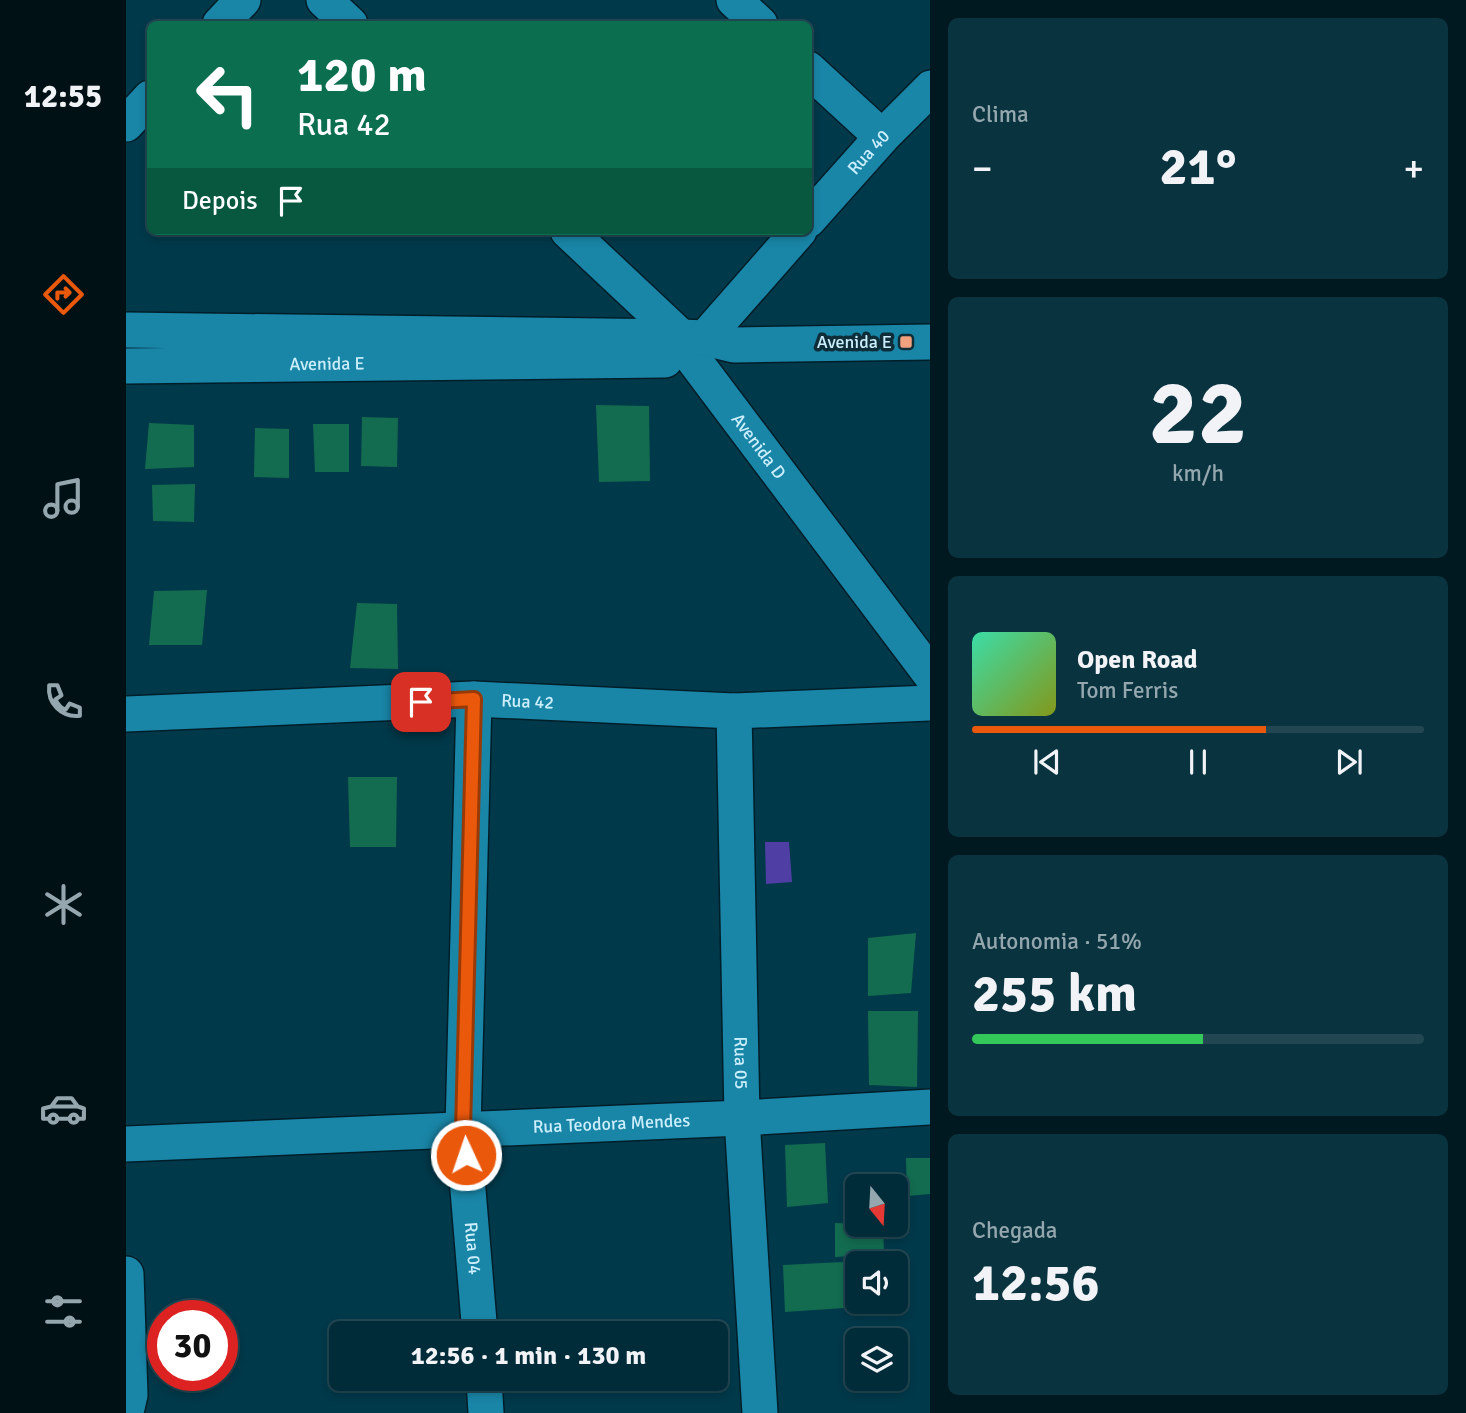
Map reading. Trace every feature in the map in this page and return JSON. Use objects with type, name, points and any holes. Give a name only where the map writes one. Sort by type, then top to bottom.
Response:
[{"type":"street","points":[[223,21],[243,0]]},
{"type":"street","points":[[324,0],[347,21]]},
{"type":"street","points":[[734,0],[757,21]]},
{"type":"street","points":[[812,73],[881,137]]},
{"type":"street","name":"Rua 40","points":[[812,215],[881,137],[930,88]]},
{"type":"street","points":[[126,124],[147,101]]},
{"type":"street","name":"Avenida D","points":[[573,235],[703,345],[930,675]]},
{"type":"street","points":[[703,345],[796,235]]},
{"type":"street","name":"Avenida E","points":[[126,330],[487,348]]},
{"type":"street","name":"Avenida E","points":[[126,366],[487,348],[930,342]]},
{"type":"street","name":"Rua 42","points":[[126,714],[474,699],[734,711],[930,703]]},
{"type":"street","name":"Rua 04","points":[[474,699],[463,1130],[479,1321]]},
{"type":"street","name":"Rua 05","points":[[734,711],[743,1118],[761,1413]]},
{"type":"street","name":"Rua Teodora Mendes","points":[[126,1144],[743,1118],[930,1107]]},
{"type":"street","points":[[126,1274],[130,1395],[126,1412]]},
{"type":"street","points":[[485,1391],[486,1413]]},
{"type":"shaded area","points":[[765,842],[789,842],[792,882],[766,884]]},
{"type":"building","points":[[596,405],[649,406],[650,481],[599,482]]},
{"type":"building","points":[[362,417],[398,418],[397,467],[361,466]]},
{"type":"building","points":[[149,423],[194,425],[194,467],[145,469]]},
{"type":"building","points":[[313,424],[349,424],[349,472],[315,472]]},
{"type":"building","points":[[255,428],[289,429],[289,478],[254,477]]},
{"type":"building","points":[[195,484],[194,522],[153,521],[152,485]]},
{"type":"building","points":[[207,590],[202,645],[149,645],[154,591]]},
{"type":"building","points":[[357,603],[397,604],[398,669],[350,668]]},
{"type":"building","points":[[348,777],[397,777],[396,847],[350,847]]},
{"type":"building","points":[[916,933],[911,993],[868,996],[868,938]]},
{"type":"building","points":[[868,1011],[918,1011],[917,1087],[869,1085]]},
{"type":"building","points":[[825,1143],[828,1203],[787,1207],[785,1145]]},
{"type":"building","points":[[906,1158],[930,1158],[930,1194],[908,1196]]},
{"type":"building","points":[[835,1223],[845,1223],[845,1237],[883,1237],[884,1251],[845,1251],[845,1256],[835,1257]]},
{"type":"building","points":[[843,1262],[844,1308],[785,1312],[783,1265]]},
{"type":"place","name":"Avenida E","points":[[906,342]]},
{"type":"route","points":[[421,702],[474,699],[463,1130],[466,1155]]}]
